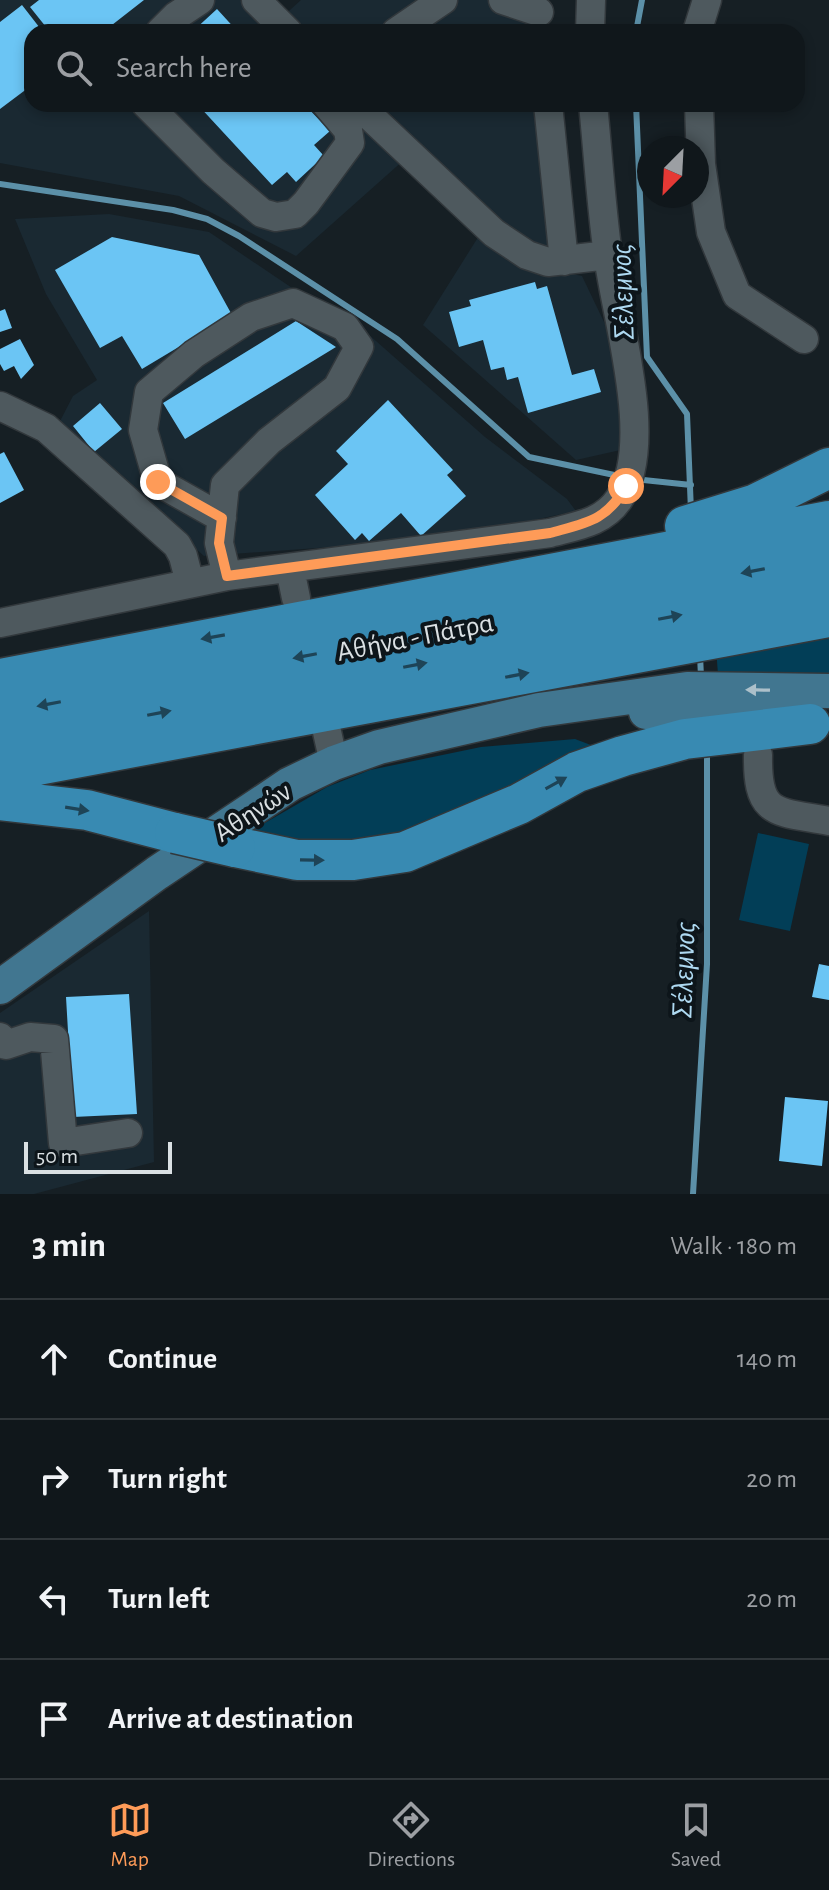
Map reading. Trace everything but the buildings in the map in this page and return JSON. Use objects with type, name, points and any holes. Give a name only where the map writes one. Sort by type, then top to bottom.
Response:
[{"type":"highway","points":[[510,583],[756,504],[829,468]]},
{"type":"highway","points":[[0,679],[829,521]]},
{"type":"highway","name":"Αθήνα - Πάτρα","points":[[0,713],[829,556]]},
{"type":"highway","name":"Αθήνα - Πάτρα","points":[[0,743],[829,586]]},
{"type":"highway","points":[[0,772],[829,617]]},
{"type":"highway","points":[[0,800],[87,810],[297,860],[353,860],[405,852],[519,804],[577,772],[623,756],[685,739],[823,713]]},
{"type":"main road","name":"Αθηνών","points":[[0,987],[157,873],[290,784],[334,763],[379,747],[539,710],[761,716],[823,713]]},
{"type":"street","points":[[168,24],[200,0]]},
{"type":"street","points":[[233,0],[264,10],[279,24]]},
{"type":"street","points":[[408,24],[443,0]]},
{"type":"street","points":[[503,0],[539,15]]},
{"type":"street","points":[[590,24],[591,0]]},
{"type":"street","points":[[700,24],[707,0]]},
{"type":"street","points":[[154,112],[213,171],[262,213],[276,217],[295,214],[306,203],[350,143],[348,130],[333,112]]},
{"type":"street","points":[[365,112],[504,240],[535,259],[548,262],[608,255]]},
{"type":"street","points":[[549,112],[564,261]]},
{"type":"street","points":[[0,623],[227,576],[550,533],[587,523],[608,513],[626,486],[633,466],[634,433],[630,386],[608,255],[594,112]]},
{"type":"street","points":[[699,112],[701,164],[711,232],[737,295],[804,339]]},
{"type":"street","points":[[222,518],[158,482],[143,430],[149,392],[194,354],[251,317],[293,303],[345,327],[359,347],[337,388],[269,441],[225,485],[222,518],[219,543],[227,576]]},
{"type":"street","points":[[0,406],[46,428],[177,545],[190,583]]},
{"type":"street","points":[[290,569],[296,598]]},
{"type":"street","points":[[325,723],[334,763]]},
{"type":"street","points":[[758,755],[759,788],[765,802],[781,811],[829,821]]},
{"type":"street","points":[[0,1037],[6,1045],[30,1037],[54,1039],[63,1143],[128,1133]]},
{"type":"shaded area","points":[[0,0],[240,0],[263,24],[24,24],[24,112],[355,112],[405,159],[296,256],[179,196],[0,163]]},
{"type":"shaded area","points":[[301,0],[525,0],[526,24],[283,24],[279,20]]},
{"type":"shaded area","points":[[376,112],[536,112],[556,254],[542,254],[488,217]]},
{"type":"shaded area","points":[[109,214],[209,232],[301,294],[351,319],[485,437],[567,499],[576,511],[445,539],[204,556],[58,425],[73,396],[97,380],[46,294],[15,219]]},
{"type":"shaded area","points":[[482,231],[521,265],[540,276],[568,273],[582,276],[615,345],[625,449],[576,460],[423,325]]},
{"type":"shaded area","points":[[829,629],[829,680],[718,675],[716,647]]},
{"type":"shaded area","points":[[575,739],[604,750],[462,813],[357,847],[237,839],[327,787],[370,770],[481,747]]},
{"type":"shaded area","points":[[758,833],[809,844],[790,931],[739,920]]},
{"type":"shaded area","points":[[149,911],[154,1162],[34,1194],[0,1194],[0,1013]]},
{"type":"waterway","name":"Σέλεμνος","points":[[638,24],[642,0]]},
{"type":"waterway","name":"Σέλεμνος","points":[[636,112],[647,357],[687,414],[691,511]]},
{"type":"waterway","points":[[0,184],[173,210],[207,219],[239,236],[397,339],[529,457],[619,476]]},
{"type":"waterway","points":[[634,479],[691,485]]},
{"type":"waterway","name":"Σέλεμνος","points":[[700,655],[701,677]]},
{"type":"waterway","name":"Σέλεμνος","points":[[693,1194],[707,964],[707,751]]},
{"type":"route","points":[[158,482],[222,518],[219,543],[227,576],[550,533],[599,519],[614,506],[626,486]]}]
